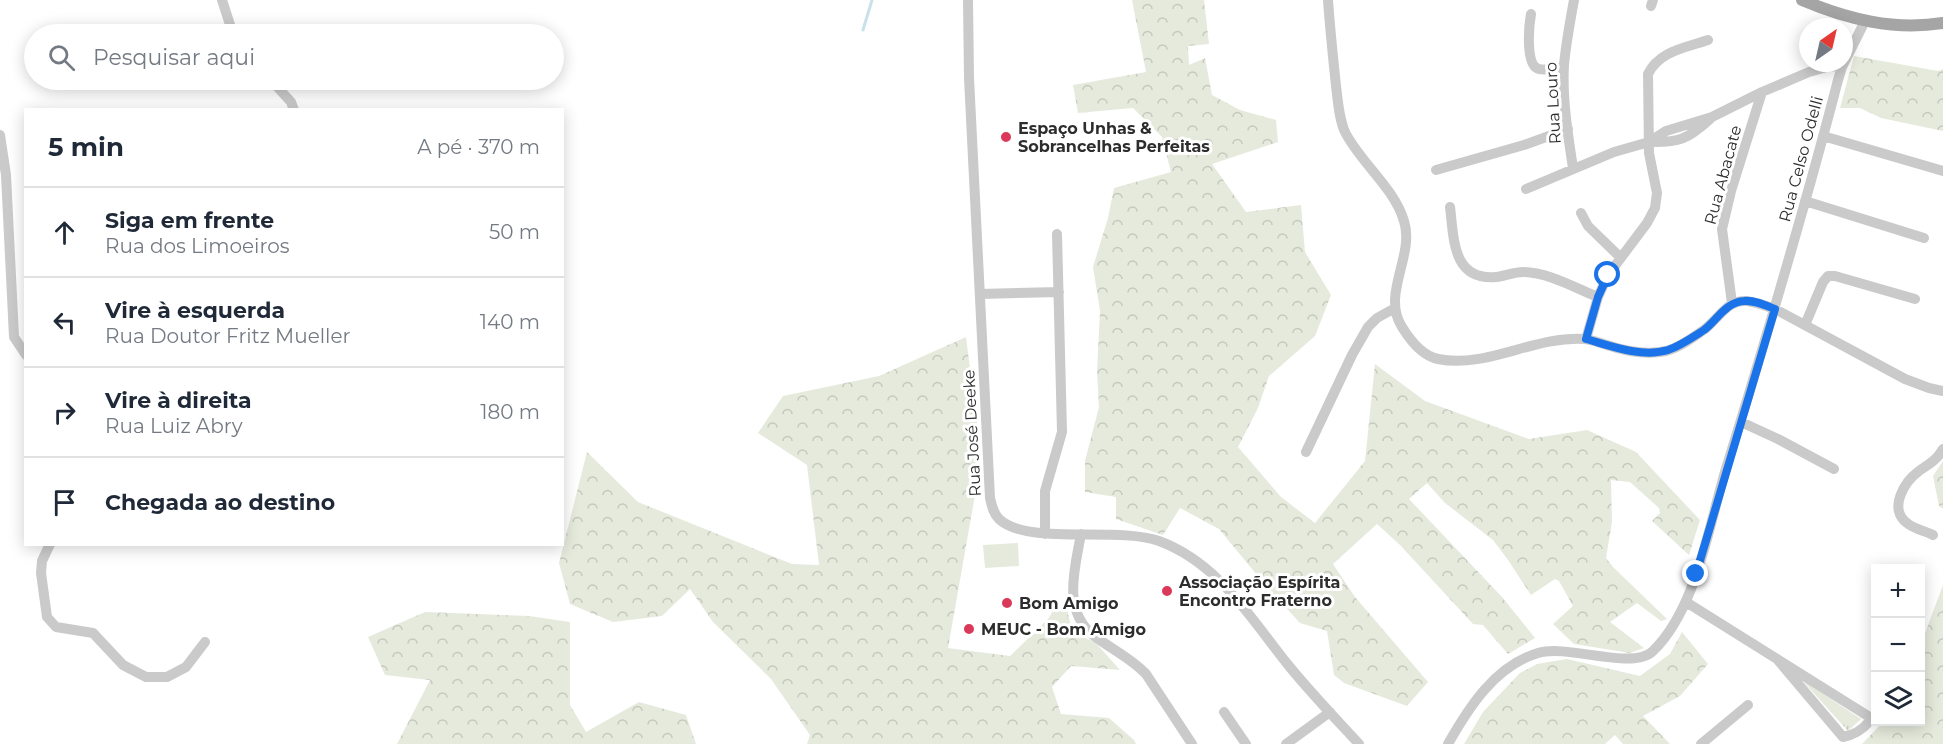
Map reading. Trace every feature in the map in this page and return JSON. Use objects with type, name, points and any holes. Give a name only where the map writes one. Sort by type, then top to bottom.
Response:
[{"type":"main road","points":[[1802,0],[1865,21],[1909,25],[1943,23]]},
{"type":"street","points":[[222,0],[229,24]]},
{"type":"street","name":"Rua José Deeke","points":[[968,0],[969,78],[992,510],[1001,520],[1011,526],[1045,534],[1139,536],[1160,542],[1199,564],[1235,596],[1295,673],[1359,744]]},
{"type":"street","points":[[1328,0],[1339,106],[1345,132],[1360,156],[1399,207],[1405,223],[1407,238],[1396,287],[1395,308],[1400,325],[1413,342],[1435,359],[1458,362],[1550,340],[1586,339],[1620,349],[1645,352],[1666,351],[1705,329],[1732,303],[1744,301],[1756,302],[1775,309],[1905,379],[1943,391]]},
{"type":"street","name":"Rua Louro","points":[[1573,168],[1564,67],[1569,19],[1574,0]]},
{"type":"street","points":[[1531,14],[1529,38],[1530,58],[1533,66],[1538,69],[1564,67]]},
{"type":"street","name":"Rua Celso Odelli","points":[[1853,45],[1865,21]]},
{"type":"street","points":[[1586,339],[1598,297],[1608,275],[1656,208],[1657,193],[1649,153],[1648,74],[1654,62],[1662,56],[1708,40]]},
{"type":"street","points":[[1526,189],[1573,168],[1649,142],[1666,131],[1712,117],[1809,72]]},
{"type":"street","name":"Rua Celso Odelli","points":[[1448,744],[1470,706],[1501,674],[1527,657],[1551,650],[1626,659],[1651,654],[1665,638],[1686,602],[1696,574],[1775,309],[1841,72]]},
{"type":"street","points":[[280,90],[293,108]]},
{"type":"street","name":"Rua Abacate","points":[[1732,303],[1722,229],[1731,191],[1762,92]]},
{"type":"street","points":[[1436,170],[1524,146],[1568,129]]},
{"type":"street","points":[[0,135],[14,338],[24,352]]},
{"type":"street","points":[[1823,136],[1943,171]]},
{"type":"street","points":[[1805,201],[1924,238]]},
{"type":"street","points":[[1450,207],[1456,252],[1463,267],[1472,274],[1494,278],[1523,272],[1541,274],[1598,297]]},
{"type":"street","points":[[1581,213],[1588,226],[1620,257]]},
{"type":"street","points":[[1045,534],[1045,491],[1062,432],[1057,234]]},
{"type":"street","points":[[1805,325],[1822,282],[1828,276],[1915,299]]},
{"type":"street","points":[[980,294],[1059,292]]},
{"type":"street","points":[[1306,452],[1352,355],[1368,327],[1377,318],[1395,308]]},
{"type":"street","points":[[1741,422],[1834,469]]},
{"type":"street","points":[[1933,535],[1907,524],[1900,516],[1897,506],[1901,493],[1909,481],[1939,457],[1943,449]]},
{"type":"street","points":[[1081,534],[1073,587],[1077,612],[1082,623],[1092,634],[1137,665],[1146,674],[1192,744]]},
{"type":"street","points":[[49,546],[42,561],[41,573],[47,617],[56,627],[93,633],[123,665],[146,677],[167,677],[186,667],[205,642]]},
{"type":"street","points":[[1686,602],[1777,659],[1868,716],[1869,722],[1862,730],[1843,737],[1777,659]]},
{"type":"street","points":[[1701,744],[1748,705]]},
{"type":"street","points":[[1224,712],[1246,744]]},
{"type":"street","points":[[1286,744],[1330,712]]},
{"type":"green space","points":[[1132,0],[1204,0],[1209,44],[1188,46],[1189,65],[1205,58],[1212,95],[1240,110],[1276,120],[1278,142],[1212,164],[1246,212],[1301,205],[1305,252],[1331,295],[1315,336],[1269,376],[1258,408],[1238,447],[1281,497],[1315,523],[1365,461],[1375,364],[1425,401],[1529,439],[1587,430],[1636,452],[1700,520],[1689,555],[1652,521],[1660,513],[1659,508],[1630,482],[1611,480],[1612,522],[1606,558],[1667,619],[1661,621],[1637,603],[1610,622],[1644,648],[1630,653],[1574,644],[1553,624],[1573,606],[1559,581],[1555,579],[1531,595],[1493,540],[1445,503],[1427,483],[1409,499],[1502,597],[1535,638],[1508,654],[1483,625],[1473,624],[1400,545],[1377,524],[1333,564],[1355,597],[1428,682],[1407,706],[1344,683],[1334,675],[1327,631],[1300,623],[1219,529],[1180,508],[1163,535],[1116,519],[1116,497],[1085,492],[1085,461],[1099,407],[1097,372],[1100,311],[1093,267],[1108,218],[1114,188],[1171,172],[1162,137],[1133,108],[1078,113],[1073,85],[1146,72]]},
{"type":"green space","points":[[1854,56],[1938,71],[1943,69],[1943,131],[1881,118],[1860,108],[1840,108],[1850,72],[1853,72]]},
{"type":"green space","points":[[966,337],[979,439],[978,478],[948,648],[1010,656],[1048,619],[1053,611],[1066,606],[1073,633],[1095,642],[1120,670],[1071,666],[1052,687],[1061,714],[1109,718],[1136,744],[807,744],[810,735],[771,679],[713,622],[690,589],[662,616],[613,622],[570,604],[559,563],[587,452],[638,502],[792,564],[819,565],[807,465],[758,433],[783,396],[879,376]]},
{"type":"green space","points":[[1943,461],[1943,509],[1939,506],[1933,476]]},
{"type":"green space","points":[[1018,543],[1019,566],[985,568],[983,545]]},
{"type":"green space","points":[[1943,585],[1943,744],[1862,744],[1879,726],[1925,726],[1925,633]]},
{"type":"green space","points":[[425,612],[529,616],[570,622],[570,705],[586,732],[639,702],[686,715],[696,744],[397,744],[430,680],[385,675],[368,637]]},
{"type":"green space","points":[[1682,632],[1708,664],[1680,696],[1643,716],[1670,744],[1623,744],[1615,735],[1605,744],[1464,744],[1483,712],[1520,673],[1537,664],[1567,659],[1640,676],[1670,654]]},
{"type":"green space","points":[[1801,679],[1861,719],[1848,731]]},
{"type":"waterway","points":[[863,30],[872,0]]},
{"type":"place","name":"Espaço Unhas & Sobrancelhas Perfeitas","points":[[1006,137]]},
{"type":"place","name":"Associação Espírita Encontro Fraterno","points":[[1167,591]]},
{"type":"place","name":"Bom Amigo","points":[[1007,603]]},
{"type":"place","name":"MEUC - Bom Amigo","points":[[969,629]]},
{"type":"route","points":[[1608,275],[1598,297],[1586,339],[1620,349],[1645,352],[1666,351],[1705,329],[1732,303],[1756,302],[1775,309],[1696,574]]}]
